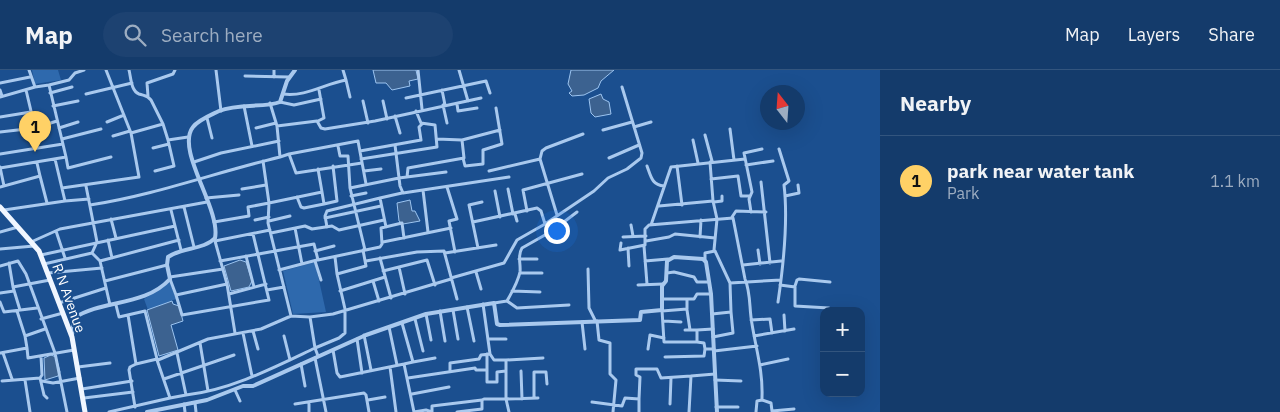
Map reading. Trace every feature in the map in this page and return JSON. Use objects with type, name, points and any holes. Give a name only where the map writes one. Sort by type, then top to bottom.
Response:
[{"type":"main road","name":"R N Avenue","points":[[1,209],[33,244],[44,264],[72,337],[85,412]]},
{"type":"street","points":[[29,70],[35,87]]},
{"type":"street","points":[[0,90],[1,97],[69,80],[75,73],[84,70]]},
{"type":"street","points":[[62,188],[139,177],[131,132],[106,70]]},
{"type":"street","points":[[129,70],[136,91],[148,97]]},
{"type":"street","points":[[155,171],[174,166],[164,124],[148,97],[147,83],[173,74],[175,70]]},
{"type":"street","points":[[216,70],[220,111]]},
{"type":"street","points":[[274,70],[274,77]]},
{"type":"street","points":[[280,102],[289,77],[295,70]]},
{"type":"street","points":[[344,70],[350,97]]},
{"type":"street","points":[[418,70],[422,109]]},
{"type":"street","points":[[459,70],[468,101]]},
{"type":"street","points":[[245,76],[289,77]]},
{"type":"street","points":[[0,83],[30,77]]},
{"type":"street","points":[[283,94],[319,90],[328,84],[346,80]]},
{"type":"street","points":[[406,98],[419,93],[487,81],[490,94]]},
{"type":"street","points":[[86,94],[112,86],[132,83]]},
{"type":"street","points":[[49,84],[68,168],[110,157]]},
{"type":"street","points":[[50,93],[72,87]]},
{"type":"street","points":[[135,406],[130,367],[136,364],[157,360],[200,343],[253,331],[291,316],[324,316],[406,294],[504,263],[515,242],[594,191],[608,178],[638,161],[642,155],[622,87]]},
{"type":"street","points":[[26,90],[35,128]]},
{"type":"street","points":[[256,128],[276,124],[318,121],[324,118],[319,90]]},
{"type":"street","points":[[442,90],[447,123]]},
{"type":"street","points":[[318,121],[323,129],[368,123],[422,109],[481,98]]},
{"type":"street","points":[[235,334],[227,284],[214,241],[216,232],[214,222],[194,162],[188,137],[196,124],[220,111],[280,102],[294,105],[321,99]]},
{"type":"street","points":[[53,106],[78,101]]},
{"type":"street","points":[[363,101],[368,123]]},
{"type":"street","points":[[383,101],[387,119]]},
{"type":"street","points":[[270,103],[276,124],[280,157]]},
{"type":"street","points":[[457,104],[458,112],[477,108]]},
{"type":"street","points":[[244,106],[252,146]]},
{"type":"street","points":[[462,140],[464,156],[462,158],[465,166],[483,164],[483,150],[502,144],[496,108]]},
{"type":"street","points":[[416,111],[422,124]]},
{"type":"street","points":[[0,117],[31,112]]},
{"type":"street","points":[[107,122],[124,115]]},
{"type":"street","points":[[395,116],[400,133]]},
{"type":"street","points":[[207,118],[212,138]]},
{"type":"street","points":[[0,132],[35,128],[57,121]]},
{"type":"street","points":[[59,128],[78,122]]},
{"type":"street","points":[[603,130],[632,122]]},
{"type":"street","points":[[634,127],[651,122]]},
{"type":"street","points":[[114,136],[164,124]]},
{"type":"street","points":[[290,154],[296,173],[396,153],[434,148],[438,145],[435,125],[422,124]]},
{"type":"street","points":[[360,151],[421,140],[419,127],[422,124]]},
{"type":"street","points":[[62,139],[101,129]]},
{"type":"street","points":[[730,129],[734,160]]},
{"type":"street","points":[[437,140],[462,140],[500,130]]},
{"type":"street","points":[[557,216],[540,159],[542,151],[583,134]]},
{"type":"street","points":[[705,135],[711,161],[711,179],[717,218],[714,250],[718,254],[730,283],[730,312],[733,333],[713,336]]},
{"type":"street","points":[[168,140],[188,137]]},
{"type":"street","points":[[693,140],[698,163]]},
{"type":"street","points":[[194,162],[221,152],[278,141]]},
{"type":"street","points":[[90,205],[128,199],[290,154],[358,141],[366,184]]},
{"type":"street","points":[[0,154],[63,144]]},
{"type":"street","points":[[153,148],[169,144]]},
{"type":"street","points":[[395,145],[402,192]]},
{"type":"street","points":[[337,274],[365,267],[366,261],[351,196],[348,156],[340,156],[338,146]]},
{"type":"street","points":[[609,158],[639,146]]},
{"type":"street","points":[[751,212],[750,196],[752,192],[744,152],[762,148]]},
{"type":"street","points":[[778,302],[781,282],[784,185],[789,181],[779,149]]},
{"type":"street","points":[[40,176],[2,186],[0,167],[37,163],[66,156]]},
{"type":"street","points":[[407,176],[408,168],[462,158]]},
{"type":"street","points":[[55,159],[65,201]]},
{"type":"street","points":[[489,171],[540,159]]},
{"type":"street","points":[[651,225],[659,206],[669,169],[711,161],[745,159]]},
{"type":"street","points":[[262,161],[269,203],[270,232],[291,316]]},
{"type":"street","points":[[746,165],[774,161]]},
{"type":"street","points":[[37,163],[47,203]]},
{"type":"street","points":[[298,197],[301,207],[304,208],[337,202],[333,166]]},
{"type":"street","points":[[647,166],[652,181],[657,186],[664,186]]},
{"type":"street","points":[[677,166],[682,205]]},
{"type":"street","points":[[318,169],[324,204]]},
{"type":"street","points":[[364,171],[380,169]]},
{"type":"street","points":[[350,188],[407,176],[446,172]]},
{"type":"street","points":[[527,211],[522,191],[582,174]]},
{"type":"street","points":[[711,179],[738,176],[740,196],[750,196]]},
{"type":"street","points":[[327,226],[325,218],[327,211],[353,204],[402,192],[509,177]]},
{"type":"street","points":[[761,182],[766,212],[770,263]]},
{"type":"street","points":[[242,189],[266,185]]},
{"type":"street","points":[[785,196],[799,193],[798,185]]},
{"type":"street","points":[[86,186],[97,242],[92,253]]},
{"type":"street","points":[[446,187],[457,219],[449,221],[455,252]]},
{"type":"street","points":[[508,189],[517,221]]},
{"type":"street","points":[[423,190],[428,232]]},
{"type":"street","points":[[495,191],[500,217]]},
{"type":"street","points":[[214,222],[248,216],[248,207],[322,192]]},
{"type":"street","points":[[351,196],[366,193]]},
{"type":"street","points":[[0,249],[33,244],[56,231],[94,222],[171,210],[207,200],[239,195]]},
{"type":"street","points":[[659,206],[722,201],[722,196]]},
{"type":"street","points":[[380,198],[386,226]]},
{"type":"street","points":[[1,209],[89,199]]},
{"type":"street","points":[[478,248],[469,205],[482,202]]},
{"type":"street","points":[[325,218],[381,206]]},
{"type":"street","points":[[184,207],[194,247]]},
{"type":"street","points":[[472,222],[539,208],[545,224]]},
{"type":"street","points":[[171,210],[181,250]]},
{"type":"street","points":[[762,400],[757,346],[743,265],[732,217],[736,211],[766,212]]},
{"type":"street","points":[[507,301],[520,273],[519,259],[522,248],[552,231],[577,212]]},
{"type":"street","points":[[255,220],[290,216]]},
{"type":"street","points":[[647,284],[644,246],[646,239],[645,227],[732,217]]},
{"type":"street","points":[[111,219],[116,238]]},
{"type":"street","points":[[253,234],[269,300],[182,315],[166,265],[168,257],[181,250],[214,241],[253,234],[305,226],[312,230],[332,226],[338,230],[384,220]]},
{"type":"street","points":[[700,237],[701,220]]},
{"type":"street","points":[[382,242],[381,228],[386,226],[402,224],[404,238]]},
{"type":"street","points":[[631,224],[633,236]]},
{"type":"street","points":[[40,255],[175,226]]},
{"type":"street","points":[[0,232],[18,227]]},
{"type":"street","points":[[295,228],[302,264]]},
{"type":"street","points":[[279,270],[380,246],[382,242],[450,228]]},
{"type":"street","points":[[56,231],[65,258]]},
{"type":"street","points":[[623,237],[669,238],[675,234],[715,238]]},
{"type":"street","points":[[108,240],[112,258]]},
{"type":"street","points":[[100,261],[179,240]]},
{"type":"street","points":[[620,242],[620,250],[644,246]]},
{"type":"street","points":[[220,261],[314,244],[321,280]]},
{"type":"street","points":[[366,261],[428,252],[444,251],[446,254],[496,245]]},
{"type":"street","points":[[315,251],[334,246]]},
{"type":"street","points":[[628,248],[629,266]]},
{"type":"street","points":[[714,250],[705,253],[711,294],[717,410],[738,407]]},
{"type":"street","points":[[758,250],[760,264]]},
{"type":"street","points":[[44,264],[92,253]]},
{"type":"street","points":[[92,253],[100,261],[106,288],[119,317],[145,311],[157,360],[170,398]]},
{"type":"street","points":[[446,254],[457,299]]},
{"type":"street","points":[[246,256],[254,287]]},
{"type":"street","points":[[147,412],[219,397],[235,390],[253,386],[301,364],[343,336],[346,326],[345,309],[340,291],[335,257]]},
{"type":"street","points":[[645,261],[674,257],[706,260]]},
{"type":"street","points":[[380,258],[391,298]]},
{"type":"street","points":[[519,259],[537,259]]},
{"type":"street","points":[[665,357],[703,357],[705,349],[704,343],[664,342],[662,299],[663,284],[666,283],[668,259]]},
{"type":"street","points":[[383,271],[427,260],[435,285]]},
{"type":"street","points":[[743,265],[782,261]]},
{"type":"street","points":[[0,266],[19,262],[30,284],[37,308],[55,353],[67,412]]},
{"type":"street","points":[[9,263],[28,358],[74,350]]},
{"type":"street","points":[[105,281],[166,265]]},
{"type":"street","points":[[399,267],[406,294]]},
{"type":"street","points":[[48,274],[102,268]]},
{"type":"street","points":[[72,337],[74,318],[82,313],[143,298],[170,278],[223,268]]},
{"type":"street","points":[[588,268],[589,305],[596,320],[599,340],[610,343],[610,374],[616,380],[613,412]]},
{"type":"street","points":[[476,272],[481,289]]},
{"type":"street","points":[[667,273],[674,272],[694,277],[697,282],[709,282]]},
{"type":"street","points":[[520,273],[542,273]]},
{"type":"street","points":[[340,291],[384,277]]},
{"type":"street","points":[[0,293],[50,280]]},
{"type":"street","points":[[820,307],[794,305],[797,280],[830,282]]},
{"type":"street","points":[[373,281],[379,301]]},
{"type":"street","points":[[730,283],[781,282],[795,287]]},
{"type":"street","points":[[176,295],[227,284]]},
{"type":"street","points":[[229,294],[266,284]]},
{"type":"street","points":[[638,285],[663,284]]},
{"type":"street","points":[[59,302],[106,288]]},
{"type":"street","points":[[267,290],[284,288]]},
{"type":"street","points":[[512,291],[540,292]]},
{"type":"street","points":[[662,299],[687,300],[694,299],[697,294],[711,294]]},
{"type":"street","points":[[687,300],[690,330]]},
{"type":"street","points":[[109,412],[208,391],[252,376],[290,360],[333,350],[364,335],[426,314],[507,301],[517,308],[569,305]]},
{"type":"street","points":[[0,302],[4,312],[37,308]]},
{"type":"street","points":[[494,303],[498,325],[596,320],[640,320],[641,312],[687,310]]},
{"type":"street","points":[[483,304],[488,339],[486,370],[488,383],[497,382],[498,371],[506,371]]},
{"type":"street","points":[[467,307],[474,341]]},
{"type":"street","points":[[453,310],[458,339]]},
{"type":"street","points":[[440,312],[445,341]]},
{"type":"street","points":[[712,314],[730,312]]},
{"type":"street","points":[[42,319],[63,313]]},
{"type":"street","points":[[426,314],[430,340]]},
{"type":"street","points":[[128,315],[136,364]]},
{"type":"street","points":[[784,315],[785,331]]},
{"type":"street","points":[[310,317],[326,412]]},
{"type":"street","points":[[415,319],[423,351]]},
{"type":"street","points":[[751,320],[771,320],[772,333]]},
{"type":"street","points":[[582,321],[585,349]]},
{"type":"street","points":[[664,321],[681,322]]},
{"type":"street","points":[[402,323],[413,362]]},
{"type":"street","points":[[389,327],[397,365]]},
{"type":"street","points":[[25,336],[45,329]]},
{"type":"street","points":[[685,330],[713,329]]},
{"type":"street","points":[[754,336],[794,329]]},
{"type":"street","points":[[697,330],[697,342]]},
{"type":"street","points":[[253,331],[258,349]]},
{"type":"street","points":[[243,333],[252,376]]},
{"type":"street","points":[[364,335],[371,370]]},
{"type":"street","points":[[284,336],[290,360]]},
{"type":"street","points":[[648,349],[649,336],[664,338]]},
{"type":"street","points":[[357,339],[362,372]]},
{"type":"street","points":[[488,339],[506,339]]},
{"type":"street","points":[[200,343],[208,391]]},
{"type":"street","points":[[705,349],[714,350],[757,346]]},
{"type":"street","points":[[12,380],[1,353],[27,348]]},
{"type":"street","points":[[333,350],[338,376],[343,377],[435,358]]},
{"type":"street","points":[[177,353],[186,395]]},
{"type":"street","points":[[488,354],[494,360],[543,358]]},
{"type":"street","points":[[450,371],[450,363],[479,359],[480,355],[488,354]]},
{"type":"street","points":[[164,379],[234,355]]},
{"type":"street","points":[[41,356],[42,390],[47,398]]},
{"type":"street","points":[[760,365],[788,359]]},
{"type":"street","points":[[506,360],[506,399],[509,412]]},
{"type":"street","points":[[78,366],[110,363]]},
{"type":"street","points":[[301,364],[306,386]]},
{"type":"street","points":[[404,364],[412,394],[414,412],[426,410],[432,412],[432,406],[482,400],[536,398],[535,372],[546,372],[547,384]]},
{"type":"street","points":[[390,367],[396,412]]},
{"type":"street","points":[[408,378],[475,368],[476,370],[486,370]]},
{"type":"street","points":[[639,412],[640,378],[636,375],[636,368],[657,369],[660,378],[715,374]]},
{"type":"street","points":[[522,372],[522,398]]},
{"type":"street","points":[[689,412],[691,376]]},
{"type":"street","points":[[2,381],[41,380],[52,383],[80,378]]},
{"type":"street","points":[[670,404],[671,378]]},
{"type":"street","points":[[25,380],[30,412]]},
{"type":"street","points":[[715,380],[741,381]]},
{"type":"street","points":[[82,389],[132,381]]},
{"type":"street","points":[[412,394],[449,387]]},
{"type":"street","points":[[235,390],[240,401]]},
{"type":"street","points":[[84,398],[133,392]]},
{"type":"street","points":[[295,404],[309,404],[325,399],[364,393],[368,400],[369,412]]},
{"type":"street","points":[[368,400],[385,398]]},
{"type":"street","points":[[592,402],[623,406],[625,398],[639,399]]},
{"type":"street","points":[[457,412],[482,411],[482,400]]},
{"type":"street","points":[[756,412],[757,401],[762,400],[771,403],[772,412],[794,409]]},
{"type":"street","points":[[194,403],[196,412]]},
{"type":"street","points":[[184,404],[185,412]]},
{"type":"street","points":[[309,404],[309,412]]},
{"type":"shaded area","points":[[32,70],[58,70],[61,80],[35,84]]},
{"type":"shaded area","points":[[373,70],[416,70],[418,79],[409,81],[410,86],[392,90],[386,83],[376,83]]},
{"type":"shaded area","points":[[571,70],[614,70],[601,81],[598,88],[584,95],[572,96],[569,93],[572,91],[568,84]]},
{"type":"shaded area","points":[[601,94],[603,99],[609,102],[611,114],[595,117],[591,113],[589,99]]},
{"type":"shaded area","points":[[410,200],[412,211],[415,211],[420,221],[403,224],[399,221],[397,203]]},
{"type":"shaded area","points":[[240,260],[246,262],[252,281],[249,287],[231,291],[224,266]]},
{"type":"shaded area","points":[[315,262],[326,312],[293,314],[283,271]]},
{"type":"shaded area","points":[[170,282],[176,299],[148,310],[144,299]]},
{"type":"shaded area","points":[[172,301],[173,304],[179,306],[183,321],[171,325],[178,350],[159,356],[147,310]]},
{"type":"shaded area","points":[[51,355],[56,357],[60,372],[58,376],[45,380],[44,358]]},
{"type":"place","name":"park near water tank","points":[[35,152]]}]
